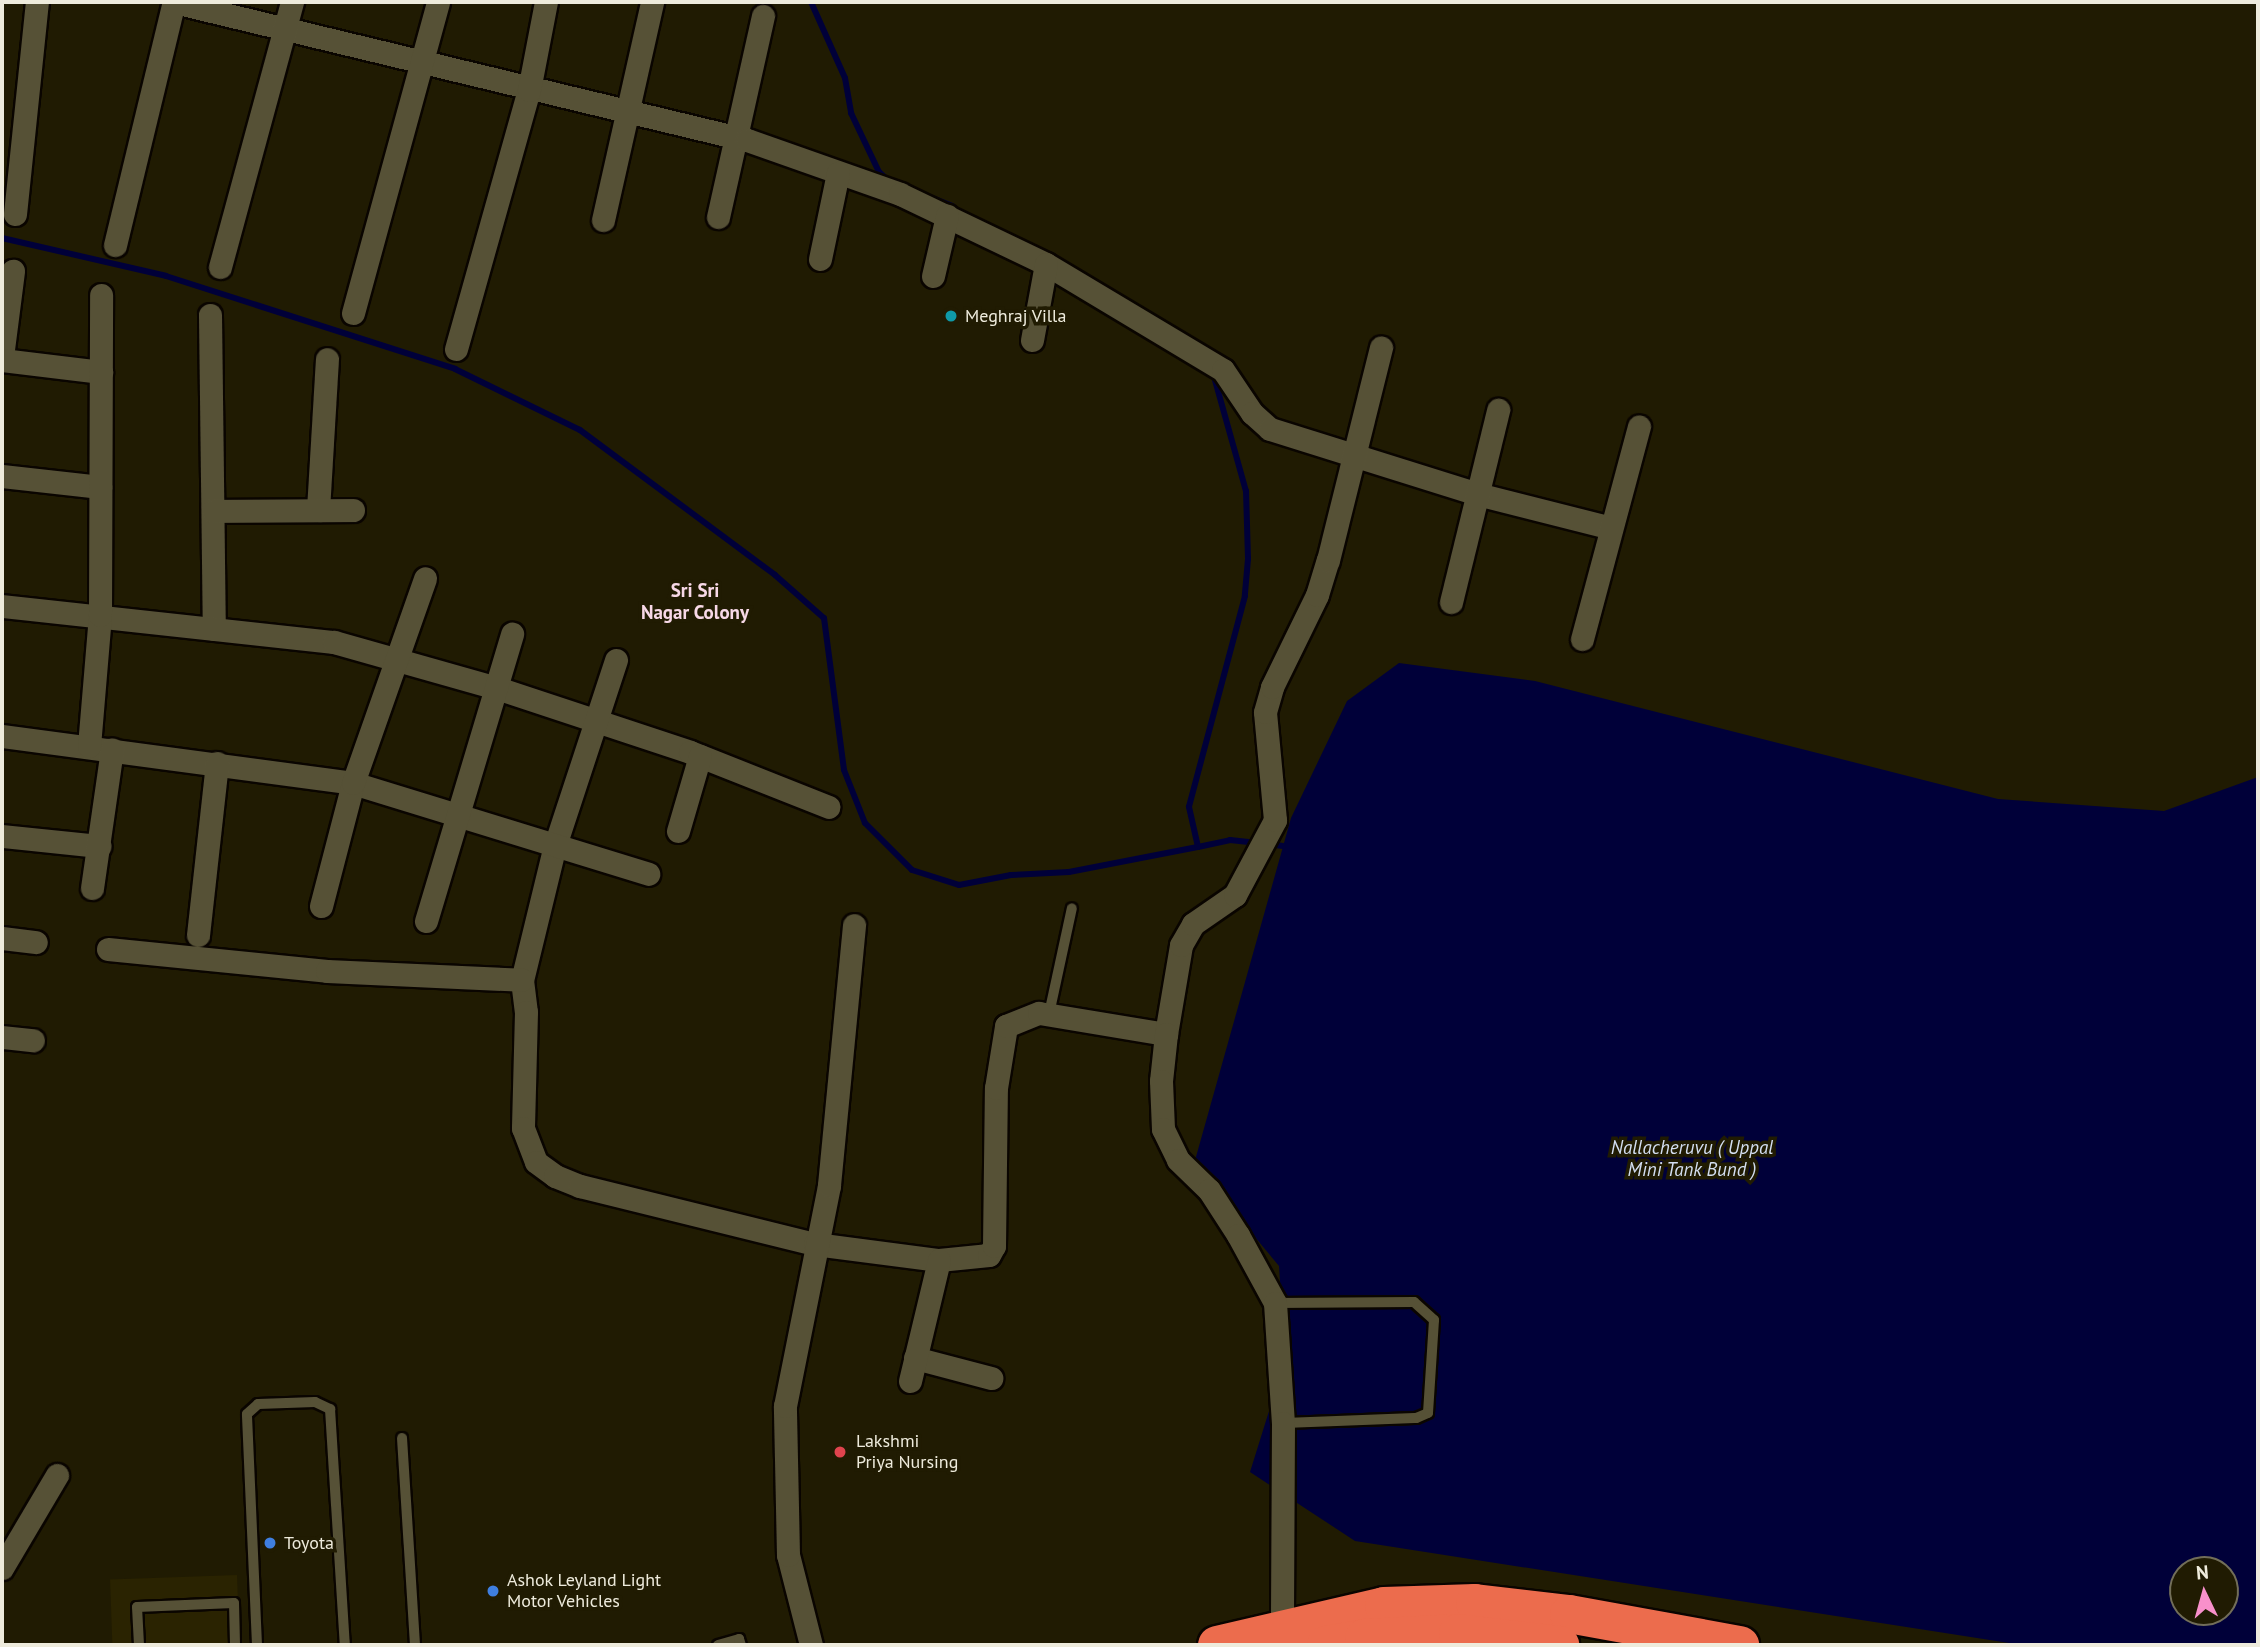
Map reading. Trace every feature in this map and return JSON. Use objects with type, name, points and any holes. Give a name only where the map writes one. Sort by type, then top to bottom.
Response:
[{"type":"highway","points":[[1217,1645],[1282,1637],[1384,1606],[1475,1603],[1569,1614],[1740,1645]]},
{"type":"highway","points":[[1365,1642],[1458,1633],[1560,1645]]},
{"type":"street","points":[[15,214],[37,2]]},
{"type":"street","points":[[115,245],[174,2],[285,32],[735,137],[838,173],[947,216],[1046,264],[1223,370],[1252,414],[1270,429],[1356,459],[1477,494],[1611,528]]},
{"type":"street","points":[[220,267],[292,2]]},
{"type":"street","points":[[353,313],[438,2]]},
{"type":"street","points":[[456,349],[529,90],[546,2]]},
{"type":"street","points":[[603,220],[652,2]]},
{"type":"street","points":[[718,217],[762,16]]},
{"type":"street","points":[[820,259],[838,173]]},
{"type":"street","points":[[933,276],[947,216]]},
{"type":"street","points":[[1032,340],[1046,264]]},
{"type":"street","points":[[13,271],[2,359],[101,372]]},
{"type":"street","points":[[89,746],[100,615],[101,295]]},
{"type":"street","points":[[210,315],[214,629]]},
{"type":"street","points":[[1282,1637],[1283,1423],[1275,1303],[1238,1235],[1209,1191],[1178,1160],[1163,1129],[1161,1081],[1181,945],[1193,924],[1241,887],[1267,835],[1277,806],[1265,741],[1265,712],[1272,687],[1317,595],[1356,459],[1381,347]]},
{"type":"street","points":[[318,510],[327,359]]},
{"type":"street","points":[[1451,602],[1498,410]]},
{"type":"street","points":[[1582,639],[1639,426]]},
{"type":"street","points":[[2,476],[100,487]]},
{"type":"street","points":[[213,511],[353,510]]},
{"type":"street","points":[[321,906],[353,783],[425,578]]},
{"type":"street","points":[[2,606],[334,642],[497,688],[700,756],[829,807]]},
{"type":"street","points":[[426,921],[512,634]]},
{"type":"street","points":[[615,660],[555,845],[522,980],[526,1012],[523,1128],[536,1162],[547,1172],[580,1186],[815,1244],[939,1260],[971,1260],[989,1255],[994,1247],[996,1088],[1002,1035],[1014,1019],[1049,1014],[1166,1034]]},
{"type":"street","points":[[2,736],[353,783],[648,874]]},
{"type":"street","points":[[92,888],[112,749]]},
{"type":"street","points":[[678,831],[700,756]]},
{"type":"street","points":[[198,935],[217,763]]},
{"type":"street","points":[[2,836],[99,846]]},
{"type":"street","points":[[811,1645],[788,1555],[785,1406],[835,1143],[854,925]]},
{"type":"street","points":[[2,938],[36,942]]},
{"type":"street","points":[[108,949],[327,971],[522,980]]},
{"type":"street","points":[[2,1037],[33,1040]]},
{"type":"street","points":[[909,1381],[939,1260]]},
{"type":"street","points":[[915,1358],[991,1378]]},
{"type":"street","points":[[2,1568],[57,1475]]},
{"type":"lane","points":[[1049,1014],[1072,908]]},
{"type":"lane","points":[[1275,1303],[1414,1302],[1434,1320],[1428,1413],[1416,1418],[1283,1423]]},
{"type":"lane","points":[[257,1645],[247,1414],[258,1404],[315,1402],[330,1409],[345,1645]]},
{"type":"lane","points":[[402,1438],[415,1645]]},
{"type":"lane","points":[[139,1645],[136,1607],[234,1603],[235,1645]]},
{"type":"lane","points":[[718,1645],[739,1639],[741,1645]]},
{"type":"shaded area","points":[[237,1575],[239,1645],[112,1645],[110,1579]]},
{"type":"water","name":"Nallacheruvu ( Uppal Mini Tank Bund )","points":[[1399,663],[1535,681],[1998,799],[2164,811],[2258,777],[2258,1645],[2022,1645],[1355,1541],[1250,1472],[1285,1360],[1279,1266],[1194,1164],[1291,818],[1347,701]]},
{"type":"waterway","points":[[811,2],[845,78],[851,113],[879,172],[889,181]]},
{"type":"waterway","points":[[920,193],[952,206]]},
{"type":"waterway","points":[[2,238],[166,276],[455,369],[580,430],[775,575],[824,618],[844,770],[865,823],[912,870],[959,885],[1011,875],[1069,872],[1198,847]]},
{"type":"waterway","points":[[1213,373],[1246,491],[1248,559],[1245,596],[1189,807],[1198,847],[1230,840],[1258,843]]},
{"type":"waterway","points":[[1269,844],[1283,846]]},
{"type":"place","name":"Meghraj Villa","points":[[951,316]]},
{"type":"place","name":"Lakshmi Priya Nursing","points":[[840,1452]]},
{"type":"place","name":"Toyota","points":[[270,1543]]},
{"type":"place","name":"Ashok Leyland Light Motor Vehicles","points":[[493,1591]]},
{"type":"district","name":"Sri Sri Nagar Colony","points":[[695,602]]}]
